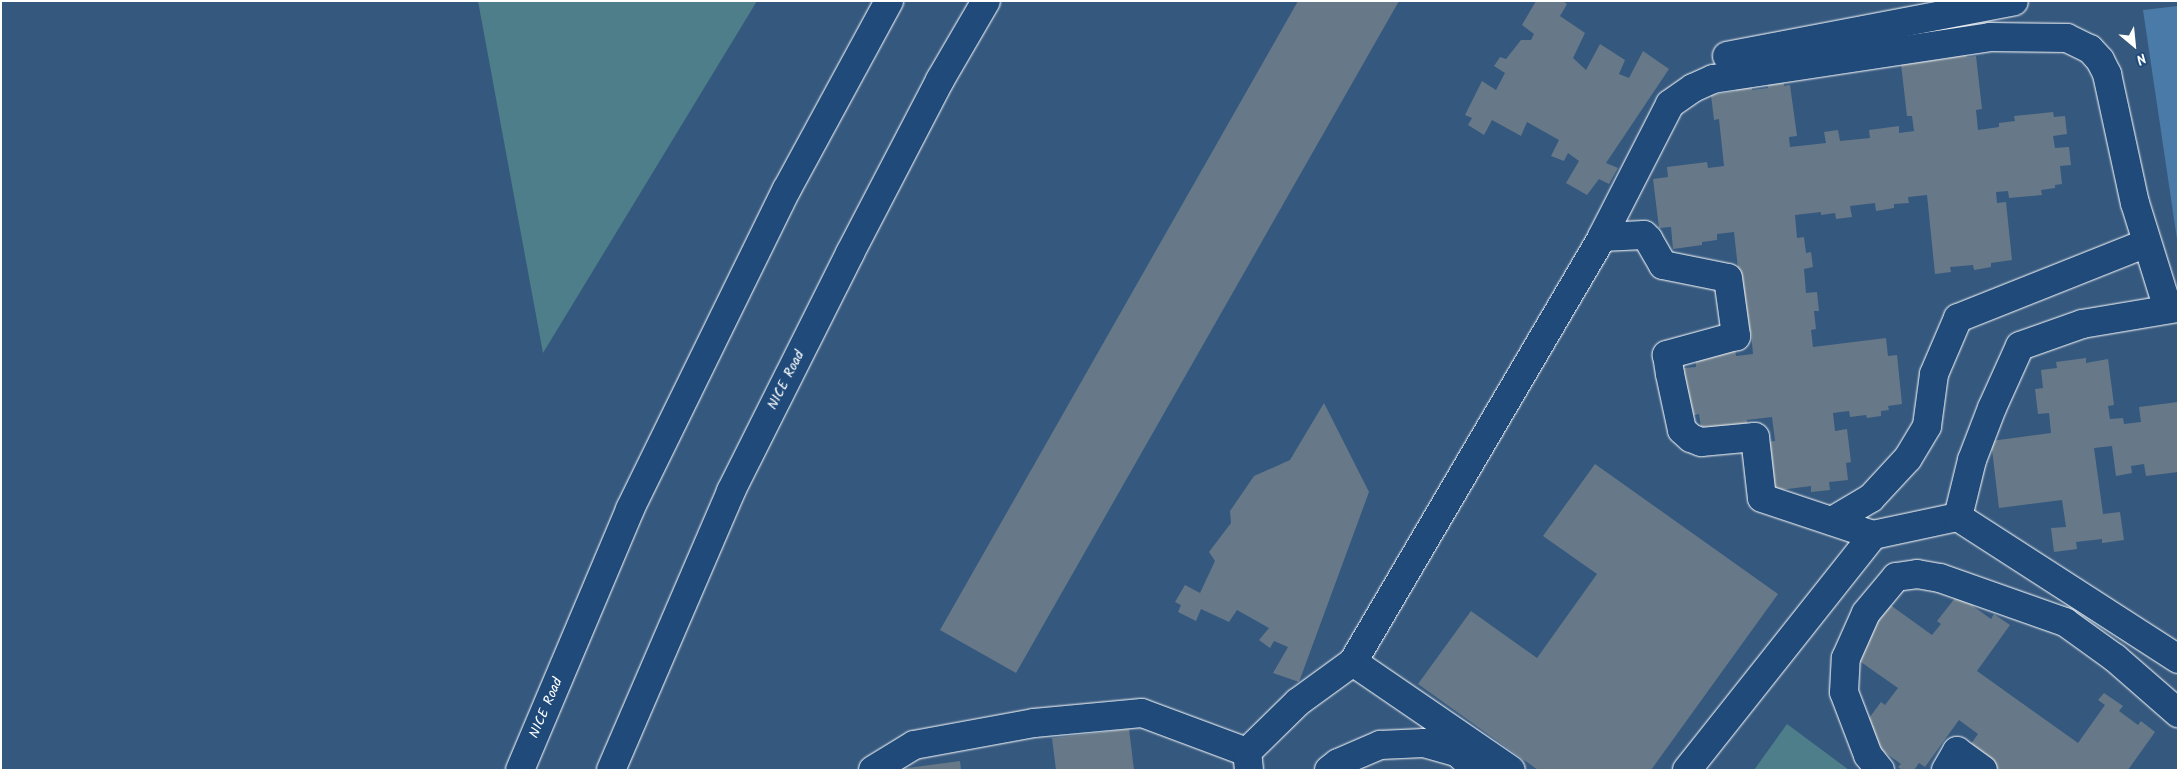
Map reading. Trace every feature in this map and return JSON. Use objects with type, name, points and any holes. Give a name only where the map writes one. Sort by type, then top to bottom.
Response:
[{"type":"main road","name":"NICE Road","points":[[520,770],[630,509],[787,189],[889,1]]},
{"type":"main road","name":"NICE Road","points":[[611,770],[731,491],[850,253],[940,80],[986,1]]},
{"type":"main road","points":[[1727,56],[2014,1]]},
{"type":"main road","points":[[872,770],[914,745],[1034,723],[1142,713],[1248,761],[1298,702],[1353,662],[1602,237],[1670,104],[1693,88],[1713,79],[1990,37],[2067,38],[2090,49],[2100,60],[2107,74],[2146,243],[2173,309],[2082,324],[2020,346],[1992,408],[1972,460],[1958,517]]},
{"type":"main road","points":[[1602,237],[1644,235],[1662,265],[1728,278],[1736,336],[1667,355],[1682,430],[1691,438],[1701,442],[1755,437],[1762,498],[1873,535],[1958,517],[2178,659]]},
{"type":"main road","points":[[1832,521],[1872,498],[1908,458],[1928,426],[1934,374],[1958,318],[2146,243]]},
{"type":"main road","points":[[1687,770],[1873,535]]},
{"type":"main road","points":[[1880,770],[1868,755],[1844,692],[1846,658],[1866,613],[1896,577],[1917,574],[1940,578],[2065,622],[2115,658],[2178,714]]},
{"type":"main road","points":[[1353,662],[1511,770]]},
{"type":"main road","points":[[1329,770],[1338,763],[1380,745],[1424,744],[1458,753],[1477,770]]},
{"type":"main road","points":[[1946,770],[1957,751],[1983,770]]},
{"type":"green space","points":[[478,1],[757,1],[543,353]]},
{"type":"green space","points":[[1787,724],[1849,770],[1754,770]]},
{"type":"water","points":[[2178,6],[2178,239],[2177,239],[2143,10]]},
{"type":"building","points":[[1298,1],[1399,1],[1016,673],[940,630]]},
{"type":"building","points":[[1536,1],[1563,1],[1567,4],[1560,16],[1585,33],[1573,58],[1586,70],[1600,44],[1625,60],[1619,74],[1629,78],[1643,51],[1669,69],[1606,163],[1618,168],[1609,184],[1599,179],[1587,195],[1566,183],[1579,161],[1568,153],[1564,161],[1551,156],[1559,140],[1527,122],[1521,136],[1492,120],[1484,135],[1468,125],[1472,118],[1465,115],[1482,81],[1496,90],[1505,73],[1494,66],[1500,57],[1506,59],[1521,40],[1531,40],[1534,34],[1522,25]]},
{"type":"building","points":[[1966,49],[1967,57],[1976,56],[1982,109],[1976,110],[1978,130],[1999,127],[1999,123],[2015,121],[2014,116],[2053,112],[2054,117],[2065,116],[2067,134],[2053,136],[2055,148],[2069,147],[2071,165],[2060,166],[2062,184],[2055,185],[2055,188],[2041,190],[2042,195],[2009,198],[2008,191],[1996,192],[1997,203],[2006,202],[2012,260],[1991,263],[1991,267],[1974,270],[1973,265],[1950,267],[1951,272],[1935,274],[1927,195],[1908,197],[1909,203],[1894,204],[1894,208],[1876,211],[1875,203],[1850,206],[1852,217],[1836,219],[1835,213],[1821,215],[1821,212],[1795,215],[1797,238],[1804,237],[1806,253],[1811,252],[1813,267],[1804,269],[1806,293],[1817,292],[1819,311],[1814,311],[1816,329],[1811,330],[1813,347],[1886,338],[1888,356],[1897,355],[1902,404],[1888,406],[1889,410],[1881,411],[1881,416],[1867,418],[1866,415],[1850,417],[1849,411],[1833,413],[1835,431],[1847,429],[1851,462],[1846,463],[1848,480],[1829,482],[1830,490],[1811,492],[1811,486],[1771,491],[1765,442],[1775,441],[1772,417],[1747,420],[1748,429],[1702,434],[1699,414],[1690,416],[1684,368],[1696,367],[1695,352],[1735,347],[1736,356],[1753,354],[1751,332],[1745,333],[1734,232],[1717,234],[1717,240],[1702,242],[1702,245],[1673,249],[1671,227],[1659,228],[1653,179],[1668,177],[1667,167],[1707,162],[1708,168],[1724,166],[1719,119],[1714,120],[1711,95],[1736,91],[1735,82],[1752,81],[1752,90],[1768,88],[1767,76],[1783,75],[1784,86],[1790,85],[1797,136],[1789,137],[1790,147],[1826,143],[1824,132],[1838,130],[1840,141],[1870,138],[1869,130],[1899,126],[1899,133],[1914,131],[1912,116],[1907,116],[1901,64],[1920,62],[1919,55],[1936,53],[1937,60],[1950,58],[1949,51]]},
{"type":"building","points":[[2086,358],[2086,363],[2108,359],[2114,405],[2108,406],[2110,419],[2123,418],[2124,424],[2141,422],[2139,407],[2178,402],[2178,472],[2146,476],[2144,464],[2131,466],[2132,473],[2116,476],[2112,446],[2094,448],[2103,514],[2120,512],[2124,540],[2102,543],[2102,539],[2076,542],[2077,549],[2054,552],[2051,528],[2066,527],[2062,500],[1999,508],[1991,441],[2051,433],[2049,413],[2038,414],[2035,389],[2043,388],[2041,370],[2057,368],[2056,362]]},
{"type":"building","points":[[1324,403],[1369,492],[1299,682],[1273,673],[1288,647],[1274,641],[1270,648],[1259,640],[1269,628],[1237,610],[1229,622],[1201,609],[1196,621],[1178,612],[1181,605],[1175,602],[1185,585],[1200,593],[1215,561],[1209,552],[1231,523],[1230,511],[1254,476],[1290,460]]},
{"type":"building","points":[[1595,464],[1778,594],[1651,770],[1538,770],[1418,684],[1471,611],[1537,658],[1597,574],[1543,536]]},
{"type":"building","points":[[1955,598],[1976,601],[1973,606],[1991,619],[1994,614],[2010,625],[1977,671],[2078,743],[2105,705],[2098,700],[2104,693],[2123,706],[2119,711],[2138,725],[2141,721],[2155,732],[2128,770],[2000,770],[1968,748],[1978,734],[1959,720],[1925,767],[1919,763],[1914,770],[1902,770],[1898,767],[1901,764],[1863,737],[1872,725],[1867,721],[1881,702],[1885,705],[1898,688],[1858,660],[1882,599],[1932,635],[1941,624],[1937,621]]},
{"type":"building","points":[[1129,729],[1134,770],[1056,770],[1052,738]]},
{"type":"building","points":[[960,761],[961,770],[900,770],[900,769]]}]
